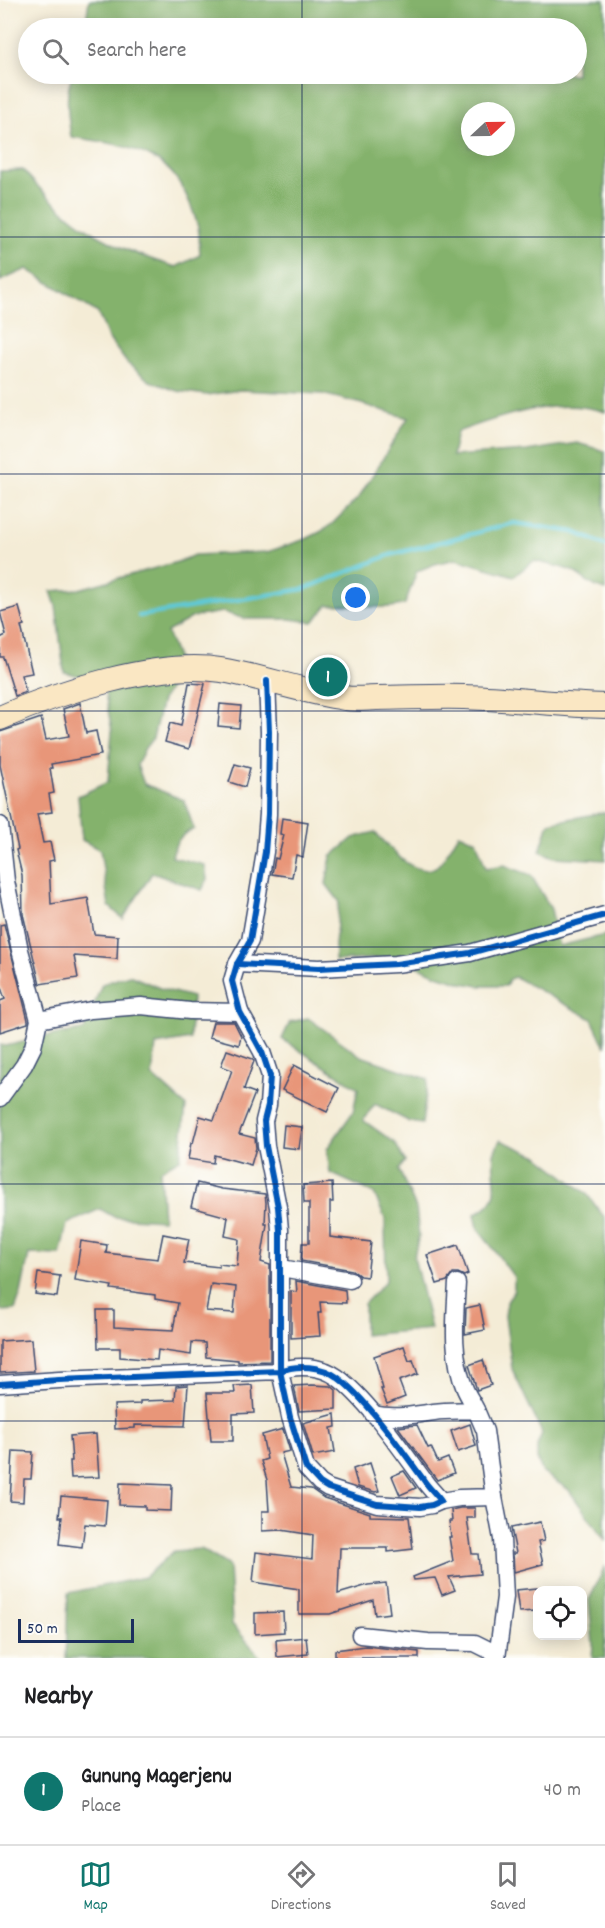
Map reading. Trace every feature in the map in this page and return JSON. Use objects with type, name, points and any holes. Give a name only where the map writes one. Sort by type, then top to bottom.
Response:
[{"type":"main road","points":[[0,718],[32,703],[84,687],[129,676],[177,669],[219,670],[347,699],[463,697],[605,706]]},
{"type":"street","points":[[267,681],[269,732],[265,852],[250,941],[237,964],[232,981],[240,1012],[262,1052],[270,1076],[268,1105],[264,1120],[266,1146],[278,1207],[281,1268],[280,1371],[290,1417],[306,1468],[320,1484],[355,1499],[377,1504],[420,1507],[459,1498],[494,1497]]},
{"type":"street","points":[[0,825],[3,881],[39,1020],[33,1047],[24,1065],[0,1098]]},
{"type":"street","points":[[237,964],[319,968],[396,964],[470,953],[605,915]]},
{"type":"street","points":[[39,1020],[91,1010],[141,1006],[190,1011],[240,1012]]},
{"type":"street","points":[[281,1268],[350,1280]]},
{"type":"street","points":[[360,1635],[428,1642],[475,1643],[497,1656],[505,1597],[502,1539],[485,1431],[465,1389],[459,1367],[455,1332],[457,1283]]},
{"type":"street","points":[[0,1384],[280,1371],[289,1367],[303,1367],[327,1372],[346,1385],[373,1414],[441,1501]]},
{"type":"street","points":[[373,1414],[386,1418],[433,1412],[476,1410]]},
{"type":"green space","points":[[89,0],[605,0],[605,412],[569,406],[511,414],[457,432],[452,456],[527,451],[577,443],[605,451],[605,590],[572,571],[534,561],[514,576],[456,559],[417,571],[405,604],[386,607],[328,605],[313,622],[289,619],[245,619],[223,612],[193,617],[167,632],[179,663],[177,678],[162,700],[153,738],[137,765],[144,784],[184,800],[194,829],[179,840],[172,857],[205,865],[207,879],[202,890],[152,873],[123,919],[109,906],[100,850],[82,840],[78,796],[108,782],[112,731],[103,682],[64,672],[56,606],[51,591],[79,589],[181,561],[194,555],[267,552],[306,539],[332,524],[359,497],[408,418],[322,394],[240,390],[207,395],[177,391],[150,381],[127,363],[109,339],[98,313],[27,269],[0,281],[0,171],[23,170],[40,189],[74,219],[110,242],[130,251],[176,267],[200,255],[198,227],[192,207],[170,170],[153,158],[134,150],[114,144],[71,137],[68,113],[70,84],[587,84],[587,18],[86,18]]},
{"type":"green space","points":[[605,812],[605,860],[554,857],[540,851],[549,823]]},
{"type":"green space","points":[[375,832],[403,860],[420,869],[429,869],[440,864],[459,834],[476,840],[486,868],[504,865],[531,875],[551,909],[559,946],[605,935],[605,1047],[592,1019],[515,977],[509,979],[506,986],[480,986],[437,975],[396,957],[335,961],[339,901],[326,884],[331,857],[353,838]]},
{"type":"green space","points":[[129,975],[162,989],[192,997],[190,1039],[156,1045],[152,1076],[186,1106],[180,1159],[160,1170],[163,1220],[114,1217],[100,1209],[67,1224],[60,1255],[29,1254],[15,1310],[0,1311],[0,1045],[6,1046],[84,1030],[102,984]]},
{"type":"green space","points":[[308,1018],[361,1056],[428,1079],[422,1124],[410,1122],[375,1104],[363,1120],[395,1143],[405,1161],[399,1170],[416,1208],[419,1235],[414,1257],[431,1329],[364,1335],[364,1304],[386,1281],[385,1219],[374,1193],[330,1173],[327,1149],[353,1112],[358,1088],[282,1039],[290,1022]]},
{"type":"green space","points":[[500,1140],[538,1156],[586,1193],[605,1218],[605,1540],[568,1489],[543,1473],[537,1459],[537,1446],[542,1433],[512,1369],[505,1316],[507,1302],[514,1290],[514,1277],[478,1228],[475,1214],[485,1208],[494,1195],[494,1154]]},
{"type":"green space","points":[[201,1549],[229,1566],[232,1624],[261,1658],[66,1658],[68,1593],[145,1577],[174,1551]]},
{"type":"green space","points":[[605,1566],[605,1658],[592,1658],[589,1600]]},
{"type":"building","points":[[19,607],[32,673],[21,675],[26,692],[15,696],[3,657],[0,657],[0,638],[6,635],[0,612]]},
{"type":"building","points":[[189,683],[205,684],[189,749],[165,742],[170,723],[181,726]]},
{"type":"building","points":[[80,703],[86,733],[96,731],[101,755],[51,764],[54,793],[49,794],[52,812],[37,814],[43,843],[50,842],[54,860],[49,861],[51,904],[88,898],[94,934],[118,936],[117,959],[74,956],[78,978],[40,984],[23,914],[22,875],[16,850],[18,849],[0,765],[0,732],[41,718],[46,740],[69,736],[63,709]]},
{"type":"building","points":[[220,704],[241,706],[239,728],[218,726]]},
{"type":"building","points":[[235,764],[250,768],[245,787],[229,782]]},
{"type":"building","points":[[282,818],[308,822],[303,857],[296,855],[292,877],[272,874],[275,858],[278,859],[284,835],[280,834]]},
{"type":"building","points":[[4,924],[28,1023],[0,1032],[0,1001],[5,999],[0,985],[0,925]]},
{"type":"building","points":[[213,1022],[234,1022],[241,1036],[239,1045],[209,1037]]},
{"type":"building","points":[[227,1050],[254,1061],[244,1089],[255,1093],[239,1134],[255,1138],[256,1148],[251,1165],[214,1155],[213,1163],[188,1159],[200,1116],[214,1120],[232,1070],[221,1066]]},
{"type":"building","points":[[294,1065],[339,1088],[327,1112],[282,1090]]},
{"type":"building","points":[[284,1125],[302,1127],[299,1149],[282,1147]]},
{"type":"building","points":[[197,1183],[222,1189],[265,1194],[265,1224],[267,1224],[261,1262],[270,1265],[270,1361],[238,1362],[238,1360],[206,1357],[205,1343],[192,1342],[191,1355],[158,1350],[157,1360],[120,1357],[120,1348],[98,1348],[97,1310],[114,1310],[114,1327],[173,1330],[178,1303],[155,1299],[155,1295],[111,1289],[112,1286],[75,1280],[81,1241],[107,1245],[106,1253],[158,1259],[163,1234],[189,1239],[184,1263],[219,1267],[219,1264],[237,1266],[239,1239],[225,1236],[228,1217],[191,1207]],"holes":[[[211,1284],[236,1287],[234,1313],[206,1311]]]},
{"type":"building","points":[[332,1183],[330,1237],[371,1242],[367,1277],[360,1276],[352,1270],[301,1261],[302,1243],[309,1243],[309,1203],[304,1203],[303,1185]]},
{"type":"building","points":[[458,1245],[468,1274],[464,1276],[453,1273],[447,1281],[437,1284],[427,1255]]},
{"type":"building","points":[[38,1273],[60,1276],[57,1297],[35,1294]]},
{"type":"building","points":[[296,1281],[345,1290],[346,1303],[320,1302],[321,1313],[318,1313],[320,1336],[291,1338],[291,1291],[297,1292]]},
{"type":"building","points":[[480,1305],[485,1330],[465,1334],[466,1308]]},
{"type":"building","points":[[31,1339],[34,1371],[0,1373],[0,1341]]},
{"type":"building","points":[[404,1346],[409,1361],[413,1360],[418,1374],[399,1381],[405,1397],[387,1404],[381,1389],[383,1389],[374,1356]]},
{"type":"building","points":[[483,1360],[491,1385],[477,1390],[469,1365]]},
{"type":"building","points":[[188,1385],[185,1426],[135,1425],[135,1428],[115,1429],[114,1405],[140,1404],[140,1401],[175,1400],[176,1386]]},
{"type":"building","points":[[252,1385],[254,1413],[233,1414],[233,1441],[211,1441],[207,1393],[235,1393],[234,1386]]},
{"type":"building","points":[[294,1386],[331,1386],[336,1390],[336,1409],[299,1411]]},
{"type":"building","points":[[335,1414],[336,1427],[331,1428],[335,1452],[313,1456],[303,1423]]},
{"type":"building","points":[[470,1424],[476,1446],[458,1452],[451,1431]]},
{"type":"building","points":[[417,1425],[438,1462],[448,1458],[454,1473],[437,1480],[398,1427]]},
{"type":"building","points":[[283,1429],[290,1451],[281,1453],[291,1487],[311,1489],[324,1498],[370,1513],[370,1516],[409,1517],[413,1549],[388,1552],[388,1548],[340,1548],[338,1594],[368,1585],[386,1583],[390,1613],[375,1615],[373,1600],[330,1614],[299,1614],[299,1589],[253,1582],[256,1552],[312,1559],[313,1535],[281,1530],[262,1531],[262,1511],[269,1511],[267,1480],[261,1461],[267,1459],[262,1435]]},
{"type":"building","points":[[96,1434],[99,1477],[71,1478],[70,1436]]},
{"type":"building","points":[[13,1451],[33,1452],[31,1479],[24,1479],[23,1502],[10,1501]]},
{"type":"building","points":[[370,1463],[379,1491],[375,1492],[358,1487],[353,1469]]},
{"type":"building","points":[[404,1471],[416,1488],[400,1495],[392,1476]]},
{"type":"building","points":[[120,1483],[172,1485],[171,1511],[145,1510],[145,1506],[119,1505]]},
{"type":"building","points":[[61,1496],[107,1500],[105,1526],[85,1524],[82,1547],[59,1544],[62,1517],[59,1517]]},
{"type":"building","points":[[475,1508],[475,1518],[467,1518],[472,1554],[478,1554],[480,1574],[449,1577],[455,1590],[442,1595],[435,1578],[414,1580],[413,1577],[453,1561],[449,1521],[452,1521],[451,1510]]},
{"type":"building","points":[[540,1522],[544,1541],[538,1542],[543,1564],[514,1572],[513,1553],[516,1553],[511,1528]]},
{"type":"building","points":[[533,1588],[533,1611],[519,1612],[516,1590]]},
{"type":"building","points":[[283,1612],[284,1632],[255,1634],[255,1613]]},
{"type":"building","points":[[306,1637],[308,1654],[277,1657],[276,1640]]},
{"type":"building","points":[[366,1646],[419,1652],[419,1658],[335,1658],[335,1650]]},
{"type":"waterway","points":[[139,616],[304,589],[390,555],[514,523],[574,532],[605,545]]},
{"type":"cycle path","points":[[0,1384],[280,1371],[302,1367],[317,1368],[337,1377],[360,1398],[441,1501],[420,1507],[377,1504],[328,1488],[320,1483],[306,1468],[290,1417],[280,1371],[280,1230],[264,1121],[268,1105],[270,1076],[262,1052],[240,1012],[232,981],[237,964],[250,941],[265,852],[269,732],[267,681]]},
{"type":"cycle path","points":[[237,964],[319,968],[396,964],[470,953],[605,915]]},
{"type":"place","name":"Gunung Magerjenu","points":[[328,677]]}]
